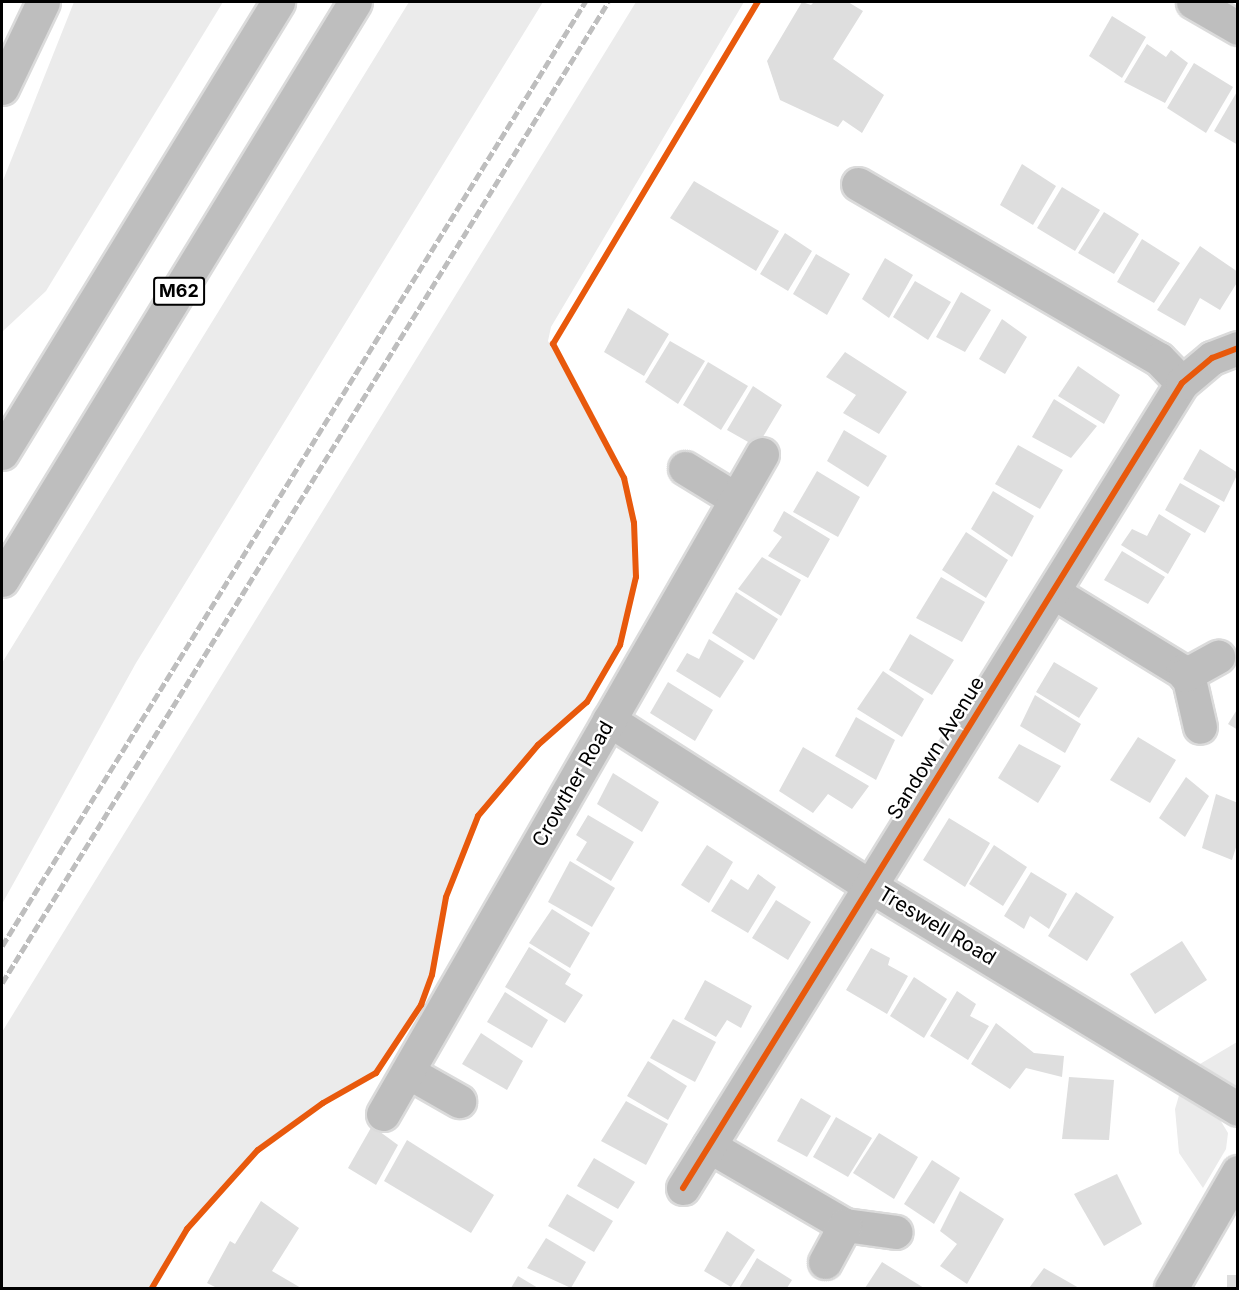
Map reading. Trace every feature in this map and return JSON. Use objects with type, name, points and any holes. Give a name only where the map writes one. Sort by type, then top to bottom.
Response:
[{"type":"main road","points":[[2,88],[43,2]]},
{"type":"main road","points":[[2,453],[278,2]]},
{"type":"main road","name":"M62","points":[[2,580],[355,2]]},
{"type":"main road","points":[[1194,2],[1238,28]]},
{"type":"main road","points":[[858,184],[1159,359],[1182,383]]},
{"type":"main road","name":"Sandown Avenue","points":[[683,1188],[1182,383],[1212,358],[1238,348]]},
{"type":"main road","name":"Crowther Road","points":[[383,1114],[734,498],[762,454]]},
{"type":"main road","points":[[685,468],[734,498]]},
{"type":"main road","points":[[1053,592],[1185,675],[1200,727]]},
{"type":"main road","points":[[1185,675],[1218,657]]},
{"type":"main road","name":"Treswell Road","points":[[609,720],[870,886],[1238,1109]]},
{"type":"main road","points":[[408,1072],[459,1101]]},
{"type":"main road","points":[[710,1146],[846,1225],[896,1232]]},
{"type":"main road","points":[[1171,1288],[1238,1172]]},
{"type":"main road","points":[[825,1262],[846,1225]]},
{"type":"shaded area","points":[[74,2],[223,2],[46,291],[2,332],[2,183]]},
{"type":"shaded area","points":[[409,2],[543,2],[136,663],[2,904],[2,663]]},
{"type":"shaded area","points":[[636,2],[744,2],[551,327],[548,341],[624,478],[634,523],[636,577],[620,645],[587,702],[538,745],[478,816],[460,855],[441,919],[439,944],[421,1005],[376,1071],[258,1150],[187,1229],[152,1288],[2,1288],[2,1032]]},
{"type":"shaded area","points":[[1237,1042],[1237,1091],[1195,1067]]},
{"type":"shaded area","points":[[1180,1092],[1216,1113],[1228,1133],[1226,1149],[1203,1188],[1179,1153],[1175,1109]]},
{"type":"building","points":[[802,2],[811,5],[814,2],[848,2],[863,11],[833,59],[884,95],[862,133],[843,120],[838,127],[780,100],[767,61]]},
{"type":"building","points":[[1112,16],[1146,37],[1122,78],[1089,56]]},
{"type":"building","points":[[1147,44],[1166,57],[1171,50],[1188,63],[1165,103],[1124,82]]},
{"type":"building","points":[[1194,63],[1233,87],[1206,133],[1167,108]]},
{"type":"building","points":[[1238,90],[1238,145],[1214,131]]},
{"type":"building","points":[[1022,164],[1056,186],[1033,225],[1000,205]]},
{"type":"building","points":[[694,181],[779,231],[756,271],[670,218]]},
{"type":"building","points":[[1062,187],[1100,210],[1075,251],[1037,228]]},
{"type":"building","points":[[1104,212],[1139,234],[1114,274],[1078,253]]},
{"type":"building","points":[[785,233],[812,251],[788,291],[760,274]]},
{"type":"building","points":[[1142,239],[1180,263],[1154,303],[1117,282]]},
{"type":"building","points":[[1200,246],[1238,272],[1238,281],[1220,310],[1200,298],[1185,326],[1157,310]]},
{"type":"building","points":[[816,254],[850,274],[827,315],[793,294]]},
{"type":"building","points":[[885,258],[913,275],[889,318],[862,299]]},
{"type":"building","points":[[915,281],[951,302],[928,340],[893,317]]},
{"type":"building","points":[[961,292],[991,310],[965,352],[936,337]]},
{"type":"building","points":[[628,308],[669,334],[644,376],[604,352]]},
{"type":"building","points":[[1002,319],[1027,337],[1005,374],[979,359]]},
{"type":"building","points":[[670,341],[705,361],[678,404],[645,382]]},
{"type":"building","points":[[845,352],[907,392],[879,434],[843,413],[856,395],[826,377]]},
{"type":"building","points":[[708,362],[748,386],[721,430],[683,405]]},
{"type":"building","points":[[1078,366],[1120,395],[1104,424],[1058,396]]},
{"type":"building","points":[[753,386],[782,405],[757,447],[727,430]]},
{"type":"building","points":[[1054,399],[1097,426],[1071,458],[1032,437]]},
{"type":"building","points":[[844,430],[887,456],[868,487],[827,461]]},
{"type":"building","points":[[1018,445],[1063,470],[1040,509],[995,484]]},
{"type":"building","points":[[1200,449],[1238,473],[1224,502],[1183,479]]},
{"type":"building","points":[[817,471],[860,497],[838,537],[793,512]]},
{"type":"building","points":[[1180,483],[1220,506],[1205,533],[1165,510]]},
{"type":"building","points":[[993,491],[1034,516],[1012,557],[971,529]]},
{"type":"building","points":[[784,511],[830,539],[808,578],[768,556],[782,537],[773,531]]},
{"type":"building","points":[[1159,514],[1191,534],[1168,574],[1121,545],[1132,529],[1147,536]]},
{"type":"building","points":[[966,532],[1008,560],[986,598],[942,570]]},
{"type":"building","points":[[1122,551],[1165,577],[1148,604],[1104,580]]},
{"type":"building","points":[[762,557],[801,580],[781,616],[738,589]]},
{"type":"building","points":[[941,577],[985,602],[962,642],[916,618]]},
{"type":"building","points":[[736,592],[778,619],[754,660],[712,633]]},
{"type":"building","points":[[910,634],[954,660],[932,695],[889,670]]},
{"type":"building","points":[[709,639],[744,661],[720,698],[676,671],[687,653],[699,659]]},
{"type":"building","points":[[1054,662],[1098,688],[1079,718],[1036,692]]},
{"type":"building","points":[[883,671],[924,699],[902,737],[857,709]]},
{"type":"building","points":[[668,682],[713,710],[695,741],[650,713]]},
{"type":"building","points":[[1035,695],[1081,724],[1065,753],[1020,726]]},
{"type":"building","points":[[1238,708],[1238,730],[1228,724]]},
{"type":"building","points":[[856,717],[895,740],[876,780],[835,756]]},
{"type":"building","points":[[1138,737],[1176,760],[1150,803],[1110,780]]},
{"type":"building","points":[[1019,744],[1061,766],[1038,803],[998,778]]},
{"type":"building","points":[[803,747],[869,786],[852,809],[828,794],[813,813],[779,791]]},
{"type":"building","points":[[613,773],[659,802],[642,832],[597,804]]},
{"type":"building","points":[[1186,777],[1209,796],[1185,837],[1159,818]]},
{"type":"building","points":[[1216,794],[1238,803],[1238,841],[1232,860],[1202,848]]},
{"type":"building","points":[[588,815],[634,842],[611,881],[576,860],[587,842],[576,835]]},
{"type":"building","points":[[949,818],[990,843],[965,887],[923,860]]},
{"type":"building","points":[[707,845],[733,862],[709,903],[681,885]]},
{"type":"building","points":[[994,845],[1027,867],[1003,906],[969,884]]},
{"type":"building","points":[[570,861],[615,888],[592,927],[548,902]]},
{"type":"building","points":[[1031,872],[1067,894],[1049,929],[1030,916],[1024,929],[1004,916]]},
{"type":"building","points":[[758,874],[776,887],[748,933],[711,911],[731,879],[748,890]]},
{"type":"building","points":[[1076,892],[1114,917],[1087,961],[1048,936]]},
{"type":"building","points":[[776,900],[811,922],[788,960],[752,938]]},
{"type":"building","points":[[552,909],[590,933],[570,968],[529,943]]},
{"type":"building","points":[[1182,941],[1207,980],[1155,1014],[1130,974]]},
{"type":"building","points":[[529,947],[571,974],[565,984],[583,995],[565,1023],[505,987]]},
{"type":"building","points":[[871,948],[890,958],[888,965],[908,976],[887,1014],[846,990]]},
{"type":"building","points":[[914,977],[947,999],[924,1038],[890,1016]]},
{"type":"building","points":[[705,980],[752,1006],[741,1028],[727,1020],[716,1037],[684,1019]]},
{"type":"building","points":[[957,991],[976,1004],[970,1016],[989,1026],[968,1060],[930,1036]]},
{"type":"building","points":[[505,992],[548,1020],[532,1048],[487,1022]]},
{"type":"building","points":[[673,1019],[716,1042],[695,1082],[650,1058]]},
{"type":"building","points":[[996,1023],[1034,1053],[1064,1056],[1062,1077],[1026,1068],[1010,1089],[971,1064]]},
{"type":"building","points":[[481,1033],[523,1061],[507,1090],[462,1064]]},
{"type":"building","points":[[648,1061],[687,1086],[668,1120],[627,1096]]},
{"type":"building","points":[[1069,1077],[1114,1080],[1109,1140],[1062,1139]]},
{"type":"building","points":[[801,1098],[831,1116],[807,1157],[777,1141]]},
{"type":"building","points":[[626,1101],[668,1124],[646,1165],[601,1141]]},
{"type":"building","points":[[836,1117],[872,1138],[848,1177],[813,1157]]},
{"type":"building","points":[[372,1126],[398,1145],[376,1185],[348,1168]]},
{"type":"building","points":[[879,1133],[918,1157],[894,1199],[853,1173]]},
{"type":"building","points":[[407,1140],[494,1195],[471,1233],[384,1181]]},
{"type":"building","points":[[594,1158],[635,1182],[618,1209],[577,1186]]},
{"type":"building","points":[[932,1160],[960,1178],[934,1224],[904,1204]]},
{"type":"building","points":[[1117,1174],[1142,1224],[1104,1246],[1074,1194]]},
{"type":"building","points":[[960,1191],[1004,1219],[967,1284],[940,1266],[957,1244],[940,1231]]},
{"type":"building","points":[[567,1194],[613,1221],[594,1252],[548,1226]]},
{"type":"building","points":[[261,1201],[299,1228],[272,1271],[301,1288],[217,1288],[207,1283],[230,1241],[235,1244]]},
{"type":"building","points":[[727,1231],[755,1250],[731,1287],[704,1271]]},
{"type":"building","points":[[546,1238],[586,1262],[571,1288],[527,1268]]},
{"type":"building","points":[[757,1258],[792,1280],[787,1288],[739,1288]]},
{"type":"building","points":[[882,1262],[924,1288],[865,1288]]},
{"type":"building","points":[[1044,1268],[1079,1288],[1029,1288]]},
{"type":"building","points":[[1227,1275],[1238,1275],[1238,1288],[1227,1288]]},
{"type":"building","points":[[518,1276],[538,1288],[511,1288]]},
{"type":"railway","points":[[2,946],[585,2]]},
{"type":"railway","points":[[2,983],[608,2]]},
{"type":"cycle path","points":[[152,1288],[187,1229],[258,1150],[323,1103],[376,1073],[421,1005],[432,975],[446,897],[478,816],[538,745],[587,702],[620,645],[636,577],[634,523],[624,478],[553,344],[758,2]]},
{"type":"cycle path","points":[[683,1188],[1182,383],[1212,358],[1238,348]]}]
